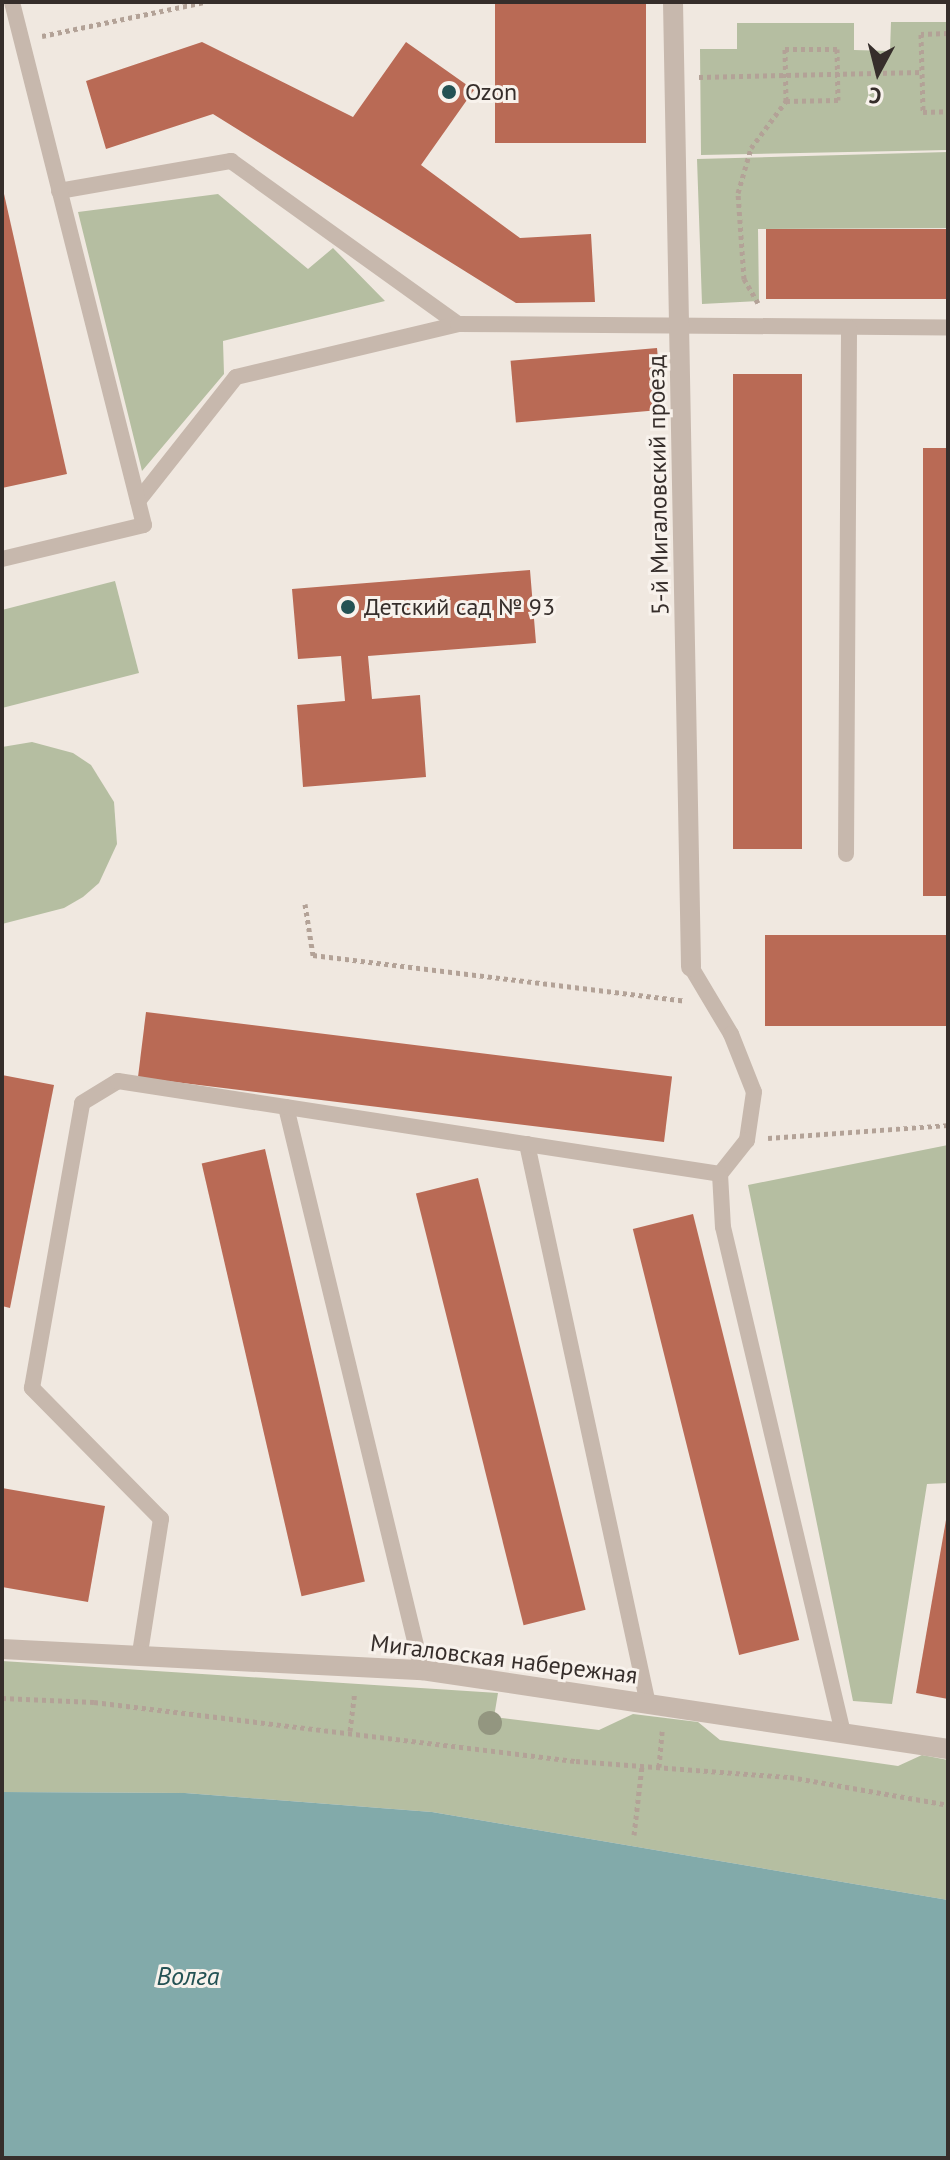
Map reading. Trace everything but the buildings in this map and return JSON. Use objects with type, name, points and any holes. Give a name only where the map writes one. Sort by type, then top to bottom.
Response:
[{"type":"street","name":"5-й Мигаловский проезд","points":[[673,2],[691,967]]},
{"type":"street","name":"Мигаловская набережная","points":[[2,1649],[140,1653],[422,1670],[948,1749]]},
{"type":"lane","points":[[2,559],[144,525],[12,2]]},
{"type":"lane","points":[[59,191],[231,161],[458,324]]},
{"type":"lane","points":[[138,501],[236,377],[458,324],[681,329],[948,327]]},
{"type":"lane","points":[[846,854],[849,328]]},
{"type":"lane","points":[[691,967],[731,1034],[754,1092],[747,1140],[720,1174],[723,1227],[843,1733]]},
{"type":"lane","points":[[140,1653],[161,1519],[32,1388],[82,1103],[118,1081],[720,1174]]},
{"type":"lane","points":[[286,1107],[422,1670]]},
{"type":"lane","points":[[527,1144],[656,1705]]},
{"type":"path","points":[[21,40],[205,2]]},
{"type":"path","points":[[948,33],[921,34],[923,112],[948,111]]},
{"type":"path","points":[[773,328],[744,279],[738,193],[751,148],[786,101],[785,49],[837,49],[838,100],[786,101]]},
{"type":"path","points":[[675,78],[922,72]]},
{"type":"path","points":[[305,904],[313,955],[713,1004]]},
{"type":"path","points":[[747,1140],[948,1125]]},
{"type":"path","points":[[350,1731],[355,1691]]},
{"type":"path","points":[[2,1698],[94,1702],[642,1766],[790,1777],[948,1805]]},
{"type":"path","points":[[656,1705],[659,1767]]},
{"type":"path","points":[[634,1835],[642,1766]]},
{"type":"green space","points":[[891,22],[948,22],[948,150],[701,155],[700,49],[737,49],[737,23],[854,23],[854,50],[890,51]]},
{"type":"green space","points":[[948,152],[948,228],[758,229],[759,301],[702,304],[697,159]]},
{"type":"green space","points":[[218,194],[308,269],[333,248],[385,301],[223,341],[224,374],[142,471],[78,212]]},
{"type":"green space","points":[[115,581],[139,673],[2,708],[2,610]]},
{"type":"green space","points":[[32,742],[73,753],[91,765],[114,802],[117,844],[99,883],[83,897],[64,908],[2,924],[2,747]]},
{"type":"green space","points":[[948,1145],[948,1483],[927,1484],[892,1704],[853,1701],[748,1185]]},
{"type":"green space","points":[[2,1661],[498,1693],[494,1717],[599,1730],[633,1714],[698,1722],[720,1740],[898,1766],[922,1755],[948,1760],[948,1900],[432,1812],[185,1793],[2,1792]]},
{"type":"water","name":"Волга","points":[[2,1792],[185,1793],[432,1812],[948,1900],[948,2158],[2,2158]]},
{"type":"place","name":"Ozon","points":[[449,92]]},
{"type":"place","name":"Детский сад № 93","points":[[348,607]]}]
